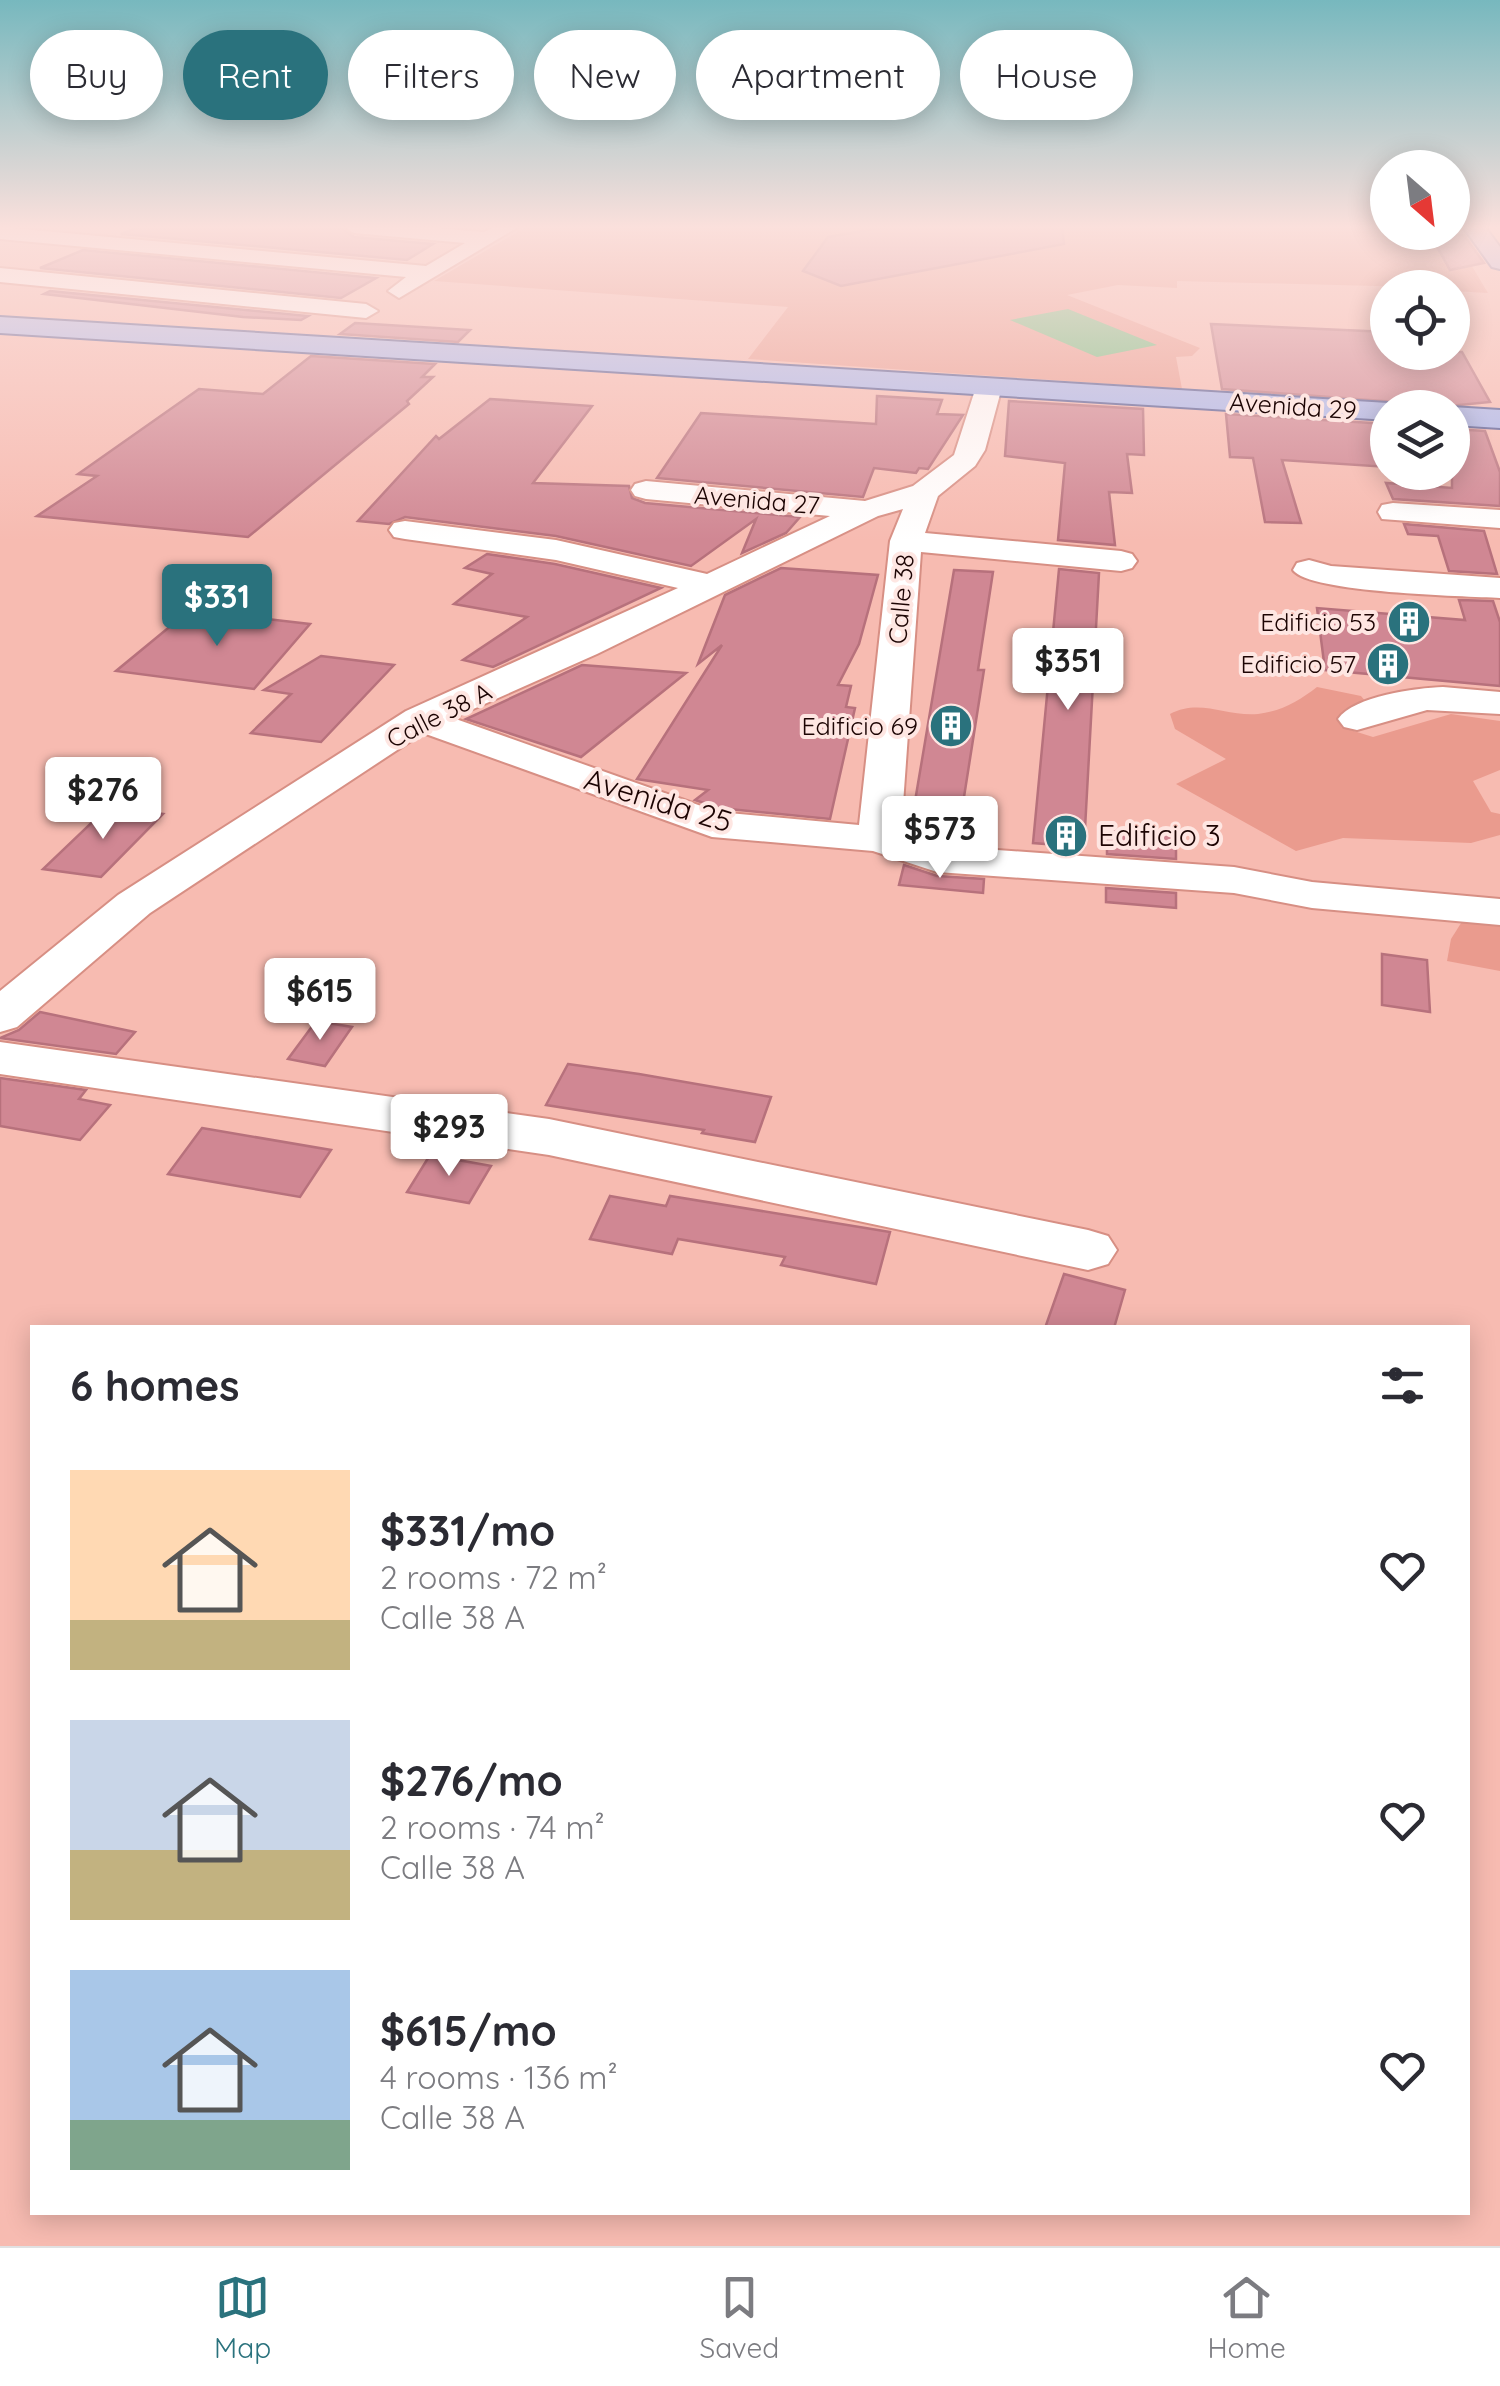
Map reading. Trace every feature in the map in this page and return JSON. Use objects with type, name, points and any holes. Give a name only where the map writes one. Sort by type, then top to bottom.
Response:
[{"type":"main road","name":"Avenida 29","points":[[115,332],[1370,411]]},
{"type":"main road","points":[[1470,417],[1500,419]]},
{"type":"street","points":[[308,345],[330,332]]},
{"type":"street","points":[[924,492],[965,460],[990,386]]},
{"type":"street","name":"Avenida 27","points":[[646,490],[867,510]]},
{"type":"street","name":"Calle 38 A","points":[[0,1018],[54,968],[134,904],[419,720],[867,510],[924,492]]},
{"type":"street","name":"Calle 38","points":[[879,838],[906,541],[924,492]]},
{"type":"street","points":[[1393,512],[1500,519]]},
{"type":"street","points":[[405,530],[542,548],[710,585]]},
{"type":"street","points":[[906,541],[1121,561]]},
{"type":"street","points":[[1309,570],[1326,576],[1500,588]]},
{"type":"street","points":[[1357,719],[1398,701],[1432,696],[1500,703]]},
{"type":"street","name":"Avenida 25","points":[[419,720],[712,824],[879,838],[937,859],[1234,880],[1312,895],[1500,912]]},
{"type":"street","points":[[0,1058],[549,1137],[1088,1250]]},
{"type":"shaded area","points":[[769,332],[1159,332],[1200,348],[1192,356],[1176,357],[1182,389],[748,359]]},
{"type":"shaded area","points":[[1038,332],[1124,332],[1157,345],[1097,357]]},
{"type":"shaded area","points":[[1317,687],[1361,696],[1370,707],[1341,727],[1373,737],[1451,714],[1500,721],[1500,770],[1473,781],[1491,812],[1500,814],[1500,835],[1471,843],[1343,838],[1296,851],[1176,784],[1226,759],[1175,729],[1170,714],[1192,708],[1267,713],[1290,705]]},
{"type":"shaded area","points":[[1463,920],[1500,922],[1500,971],[1447,961],[1451,939]]},
{"type":"building","points":[[343,332],[468,332],[458,342],[340,334]]},
{"type":"building","points":[[1212,332],[1370,332],[1370,370],[1470,370],[1470,366],[1490,402],[1470,404],[1470,390],[1370,390],[1370,400],[1222,389]]},
{"type":"building","points":[[311,356],[435,364],[422,377],[433,377],[407,401],[409,404],[248,537],[37,516],[97,476],[78,474],[199,389],[263,394]]},
{"type":"building","points":[[877,396],[942,400],[937,414],[963,415],[928,469],[919,468],[916,473],[874,468],[863,497],[657,478],[701,413],[876,424]]},
{"type":"building","points":[[490,399],[592,406],[533,483],[629,486],[632,498],[645,503],[800,517],[786,533],[742,553],[756,519],[691,566],[556,536],[405,517],[389,524],[358,521],[436,436],[439,439]]},
{"type":"building","points":[[1009,401],[1143,409],[1144,455],[1127,454],[1132,493],[1109,492],[1115,545],[1058,540],[1065,463],[1005,456]]},
{"type":"building","points":[[1226,414],[1370,423],[1370,466],[1282,460],[1301,523],[1265,522],[1253,458],[1230,457]]},
{"type":"building","points":[[1470,430],[1485,431],[1500,472],[1500,506],[1393,499],[1389,490],[1470,490]]},
{"type":"building","points":[[1404,524],[1484,531],[1497,574],[1449,571],[1438,536],[1408,534]]},
{"type":"building","points":[[487,554],[555,564],[661,588],[493,667],[463,660],[527,617],[454,604],[492,574],[465,568]]},
{"type":"building","points":[[781,568],[878,575],[859,644],[838,685],[851,686],[846,707],[855,708],[830,819],[719,808],[695,800],[708,790],[637,779],[722,645],[698,664],[725,595]]},
{"type":"building","points":[[1059,569],[1099,573],[1084,847],[1033,843]]},
{"type":"building","points":[[954,570],[993,572],[978,670],[984,670],[961,816],[992,819],[989,846],[943,842],[910,831]]},
{"type":"building","points":[[1459,600],[1493,601],[1500,622],[1500,686],[1325,670],[1317,608],[1465,620]]},
{"type":"building","points":[[190,610],[310,624],[254,689],[116,671]]},
{"type":"building","points":[[321,656],[394,665],[321,742],[251,733],[291,694],[264,690]]},
{"type":"building","points":[[582,665],[686,673],[581,757],[466,719]]},
{"type":"building","points":[[108,807],[163,814],[101,877],[43,869]]},
{"type":"building","points":[[1107,829],[1176,835],[1176,859],[1107,854]]},
{"type":"building","points":[[904,865],[937,876],[984,879],[983,893],[899,885]]},
{"type":"building","points":[[1106,888],[1176,893],[1176,908],[1106,902]]},
{"type":"building","points":[[1382,954],[1427,960],[1430,1012],[1382,1005]]},
{"type":"building","points":[[40,1012],[135,1032],[116,1054],[0,1038],[19,1030]]},
{"type":"building","points":[[316,1021],[352,1027],[325,1066],[288,1059]]},
{"type":"building","points":[[568,1064],[771,1097],[755,1142],[546,1105]]},
{"type":"building","points":[[0,1078],[86,1090],[79,1099],[110,1105],[80,1140],[0,1126]]},
{"type":"building","points":[[202,1128],[331,1150],[300,1197],[168,1174]]},
{"type":"building","points":[[430,1155],[491,1166],[469,1203],[407,1192]]},
{"type":"building","points":[[610,1196],[666,1206],[670,1196],[890,1232],[876,1284],[781,1265],[785,1257],[678,1239],[672,1254],[590,1239]]},
{"type":"building","points":[[1064,1274],[1125,1290],[1115,1325],[1046,1325]]},
{"type":"place","name":"Edificio 53","points":[[1409,622]]},
{"type":"place","name":"Edificio 57","points":[[1388,664]]},
{"type":"place","name":"Edificio 69","points":[[951,726]]},
{"type":"place","name":"Edificio 3","points":[[1066,836]]}]
